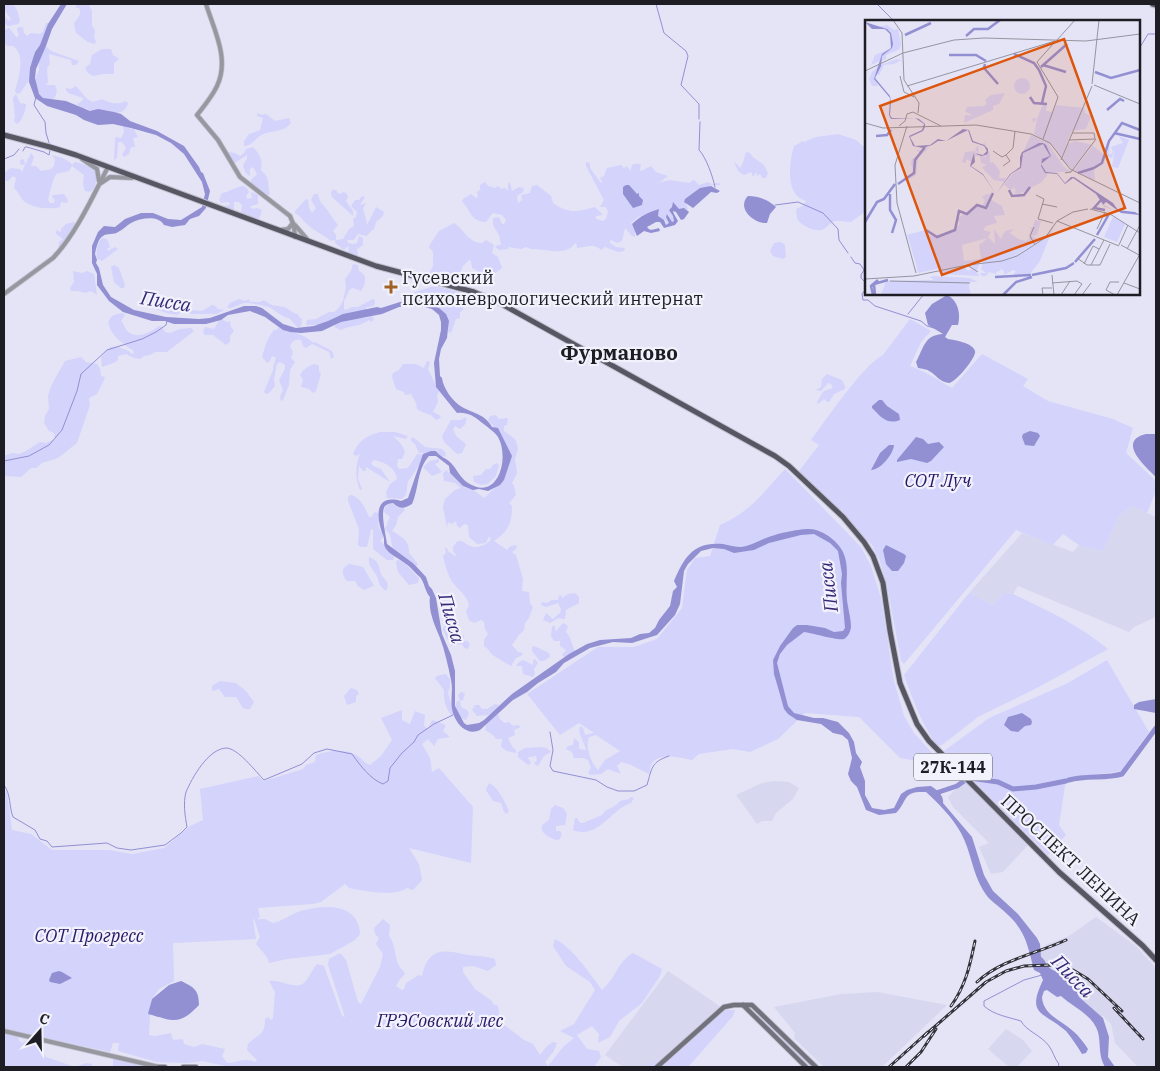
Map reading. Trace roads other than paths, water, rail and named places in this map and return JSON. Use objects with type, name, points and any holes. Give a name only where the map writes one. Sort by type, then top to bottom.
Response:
[{"type":"main road","name":"27К-144","points":[[4,135],[50,146],[76,155],[315,244]]},
{"type":"main road","name":"ПРОСПЕКТ ЛЕНИНА","points":[[315,244],[376,266],[483,295],[506,305],[775,456],[789,466],[843,517],[864,542],[877,565],[883,583],[900,683],[917,724],[929,741],[1059,872],[1143,946],[1156,960]]},
{"type":"main road","points":[[656,1067],[724,1007],[730,1005],[752,1005],[816,1067]]},
{"type":"main road","points":[[742,1005],[806,1067]]},
{"type":"main road","points":[[183,1067],[196,1067]]},
{"type":"street","points":[[206,4],[221,53],[222,71],[217,87],[197,115],[218,140],[240,177],[287,213],[302,234],[315,244]]},
{"type":"street","points":[[76,155],[97,169],[98,186]]},
{"type":"street","points":[[4,294],[59,252],[108,167]]},
{"type":"street","points":[[98,186],[110,177],[138,178]]},
{"type":"street","points":[[275,230],[288,229],[293,221]]},
{"type":"street","points":[[293,221],[295,237]]},
{"type":"street","points":[[4,1031],[162,1067]]},
{"type":"waterway","points":[[656,4],[664,33],[686,51],[688,56],[681,85],[699,104],[699,119]]},
{"type":"waterway","points":[[877,4],[893,20]]},
{"type":"waterway","points":[[1140,47],[1148,34],[1156,34]]},
{"type":"waterway","points":[[36,97],[34,105],[45,122],[50,146]]},
{"type":"waterway","points":[[700,122],[699,150],[709,167],[715,187]]},
{"type":"waterway","points":[[23,151],[27,147],[49,155],[50,150]]},
{"type":"waterway","points":[[4,159],[14,155],[19,149]]},
{"type":"waterway","points":[[775,205],[798,202],[823,213],[838,229],[839,240],[848,253]]},
{"type":"waterway","points":[[851,257],[864,270],[861,275],[865,282],[865,290],[862,294],[863,300],[868,300],[875,306],[921,321],[927,326],[934,328]]},
{"type":"waterway","points":[[908,314],[923,295]]},
{"type":"waterway","name":"Писса","points":[[4,461],[29,456],[49,445],[62,430],[77,391],[81,374],[107,350],[142,339],[166,325],[167,321]]},
{"type":"waterway","points":[[4,785],[8,792],[13,817],[35,830],[40,839],[47,841],[52,847],[107,843],[117,848],[131,850],[165,845],[187,827],[184,805],[186,792],[202,765],[213,753],[219,750],[226,748],[236,752],[264,780],[302,764],[314,753],[327,749],[352,754],[370,775],[383,784],[388,781],[390,768],[418,735],[434,724],[453,715]]},
{"type":"waterway","points":[[1069,780],[1122,774],[1156,728]]},
{"type":"waterway","points":[[550,732],[553,750],[550,766],[553,771],[596,780],[618,791],[634,791],[647,785],[655,763],[669,756]]},
{"type":"waterway","points":[[970,778],[998,782],[1013,789],[1066,781]]},
{"type":"waterway","points":[[936,793],[957,786],[964,781]]},
{"type":"waterway","points":[[1042,975],[1024,980],[984,1001],[984,1006],[997,1014],[1021,1021],[1026,1028],[1049,1046],[1059,1064],[1058,1067]]},
{"type":"railway","points":[[977,982],[1008,962],[1066,940]]},
{"type":"railway","points":[[951,1006],[964,983],[975,941]]},
{"type":"railway","points":[[924,1036],[986,982],[1006,971],[1024,966],[1050,965],[1073,970],[1088,979],[1122,1011]]},
{"type":"railway","points":[[1114,1008],[1143,1039]]},
{"type":"railway","points":[[906,1067],[921,1052],[936,1029]]},
{"type":"railway","points":[[889,1067],[928,1032]]},
{"type":"place","name":"Гусевский психоневрологический интернат","points":[[391,287]]},
{"type":"district","name":"Фурманово","points":[[619,352]]},
{"type":"park label","name":"СОТ Луч","points":[[938,480]]},
{"type":"park label","name":"СОТ Прогресс","points":[[89,935]]},
{"type":"park label","name":"ГРЭСовский лес","points":[[440,1020]]}]
